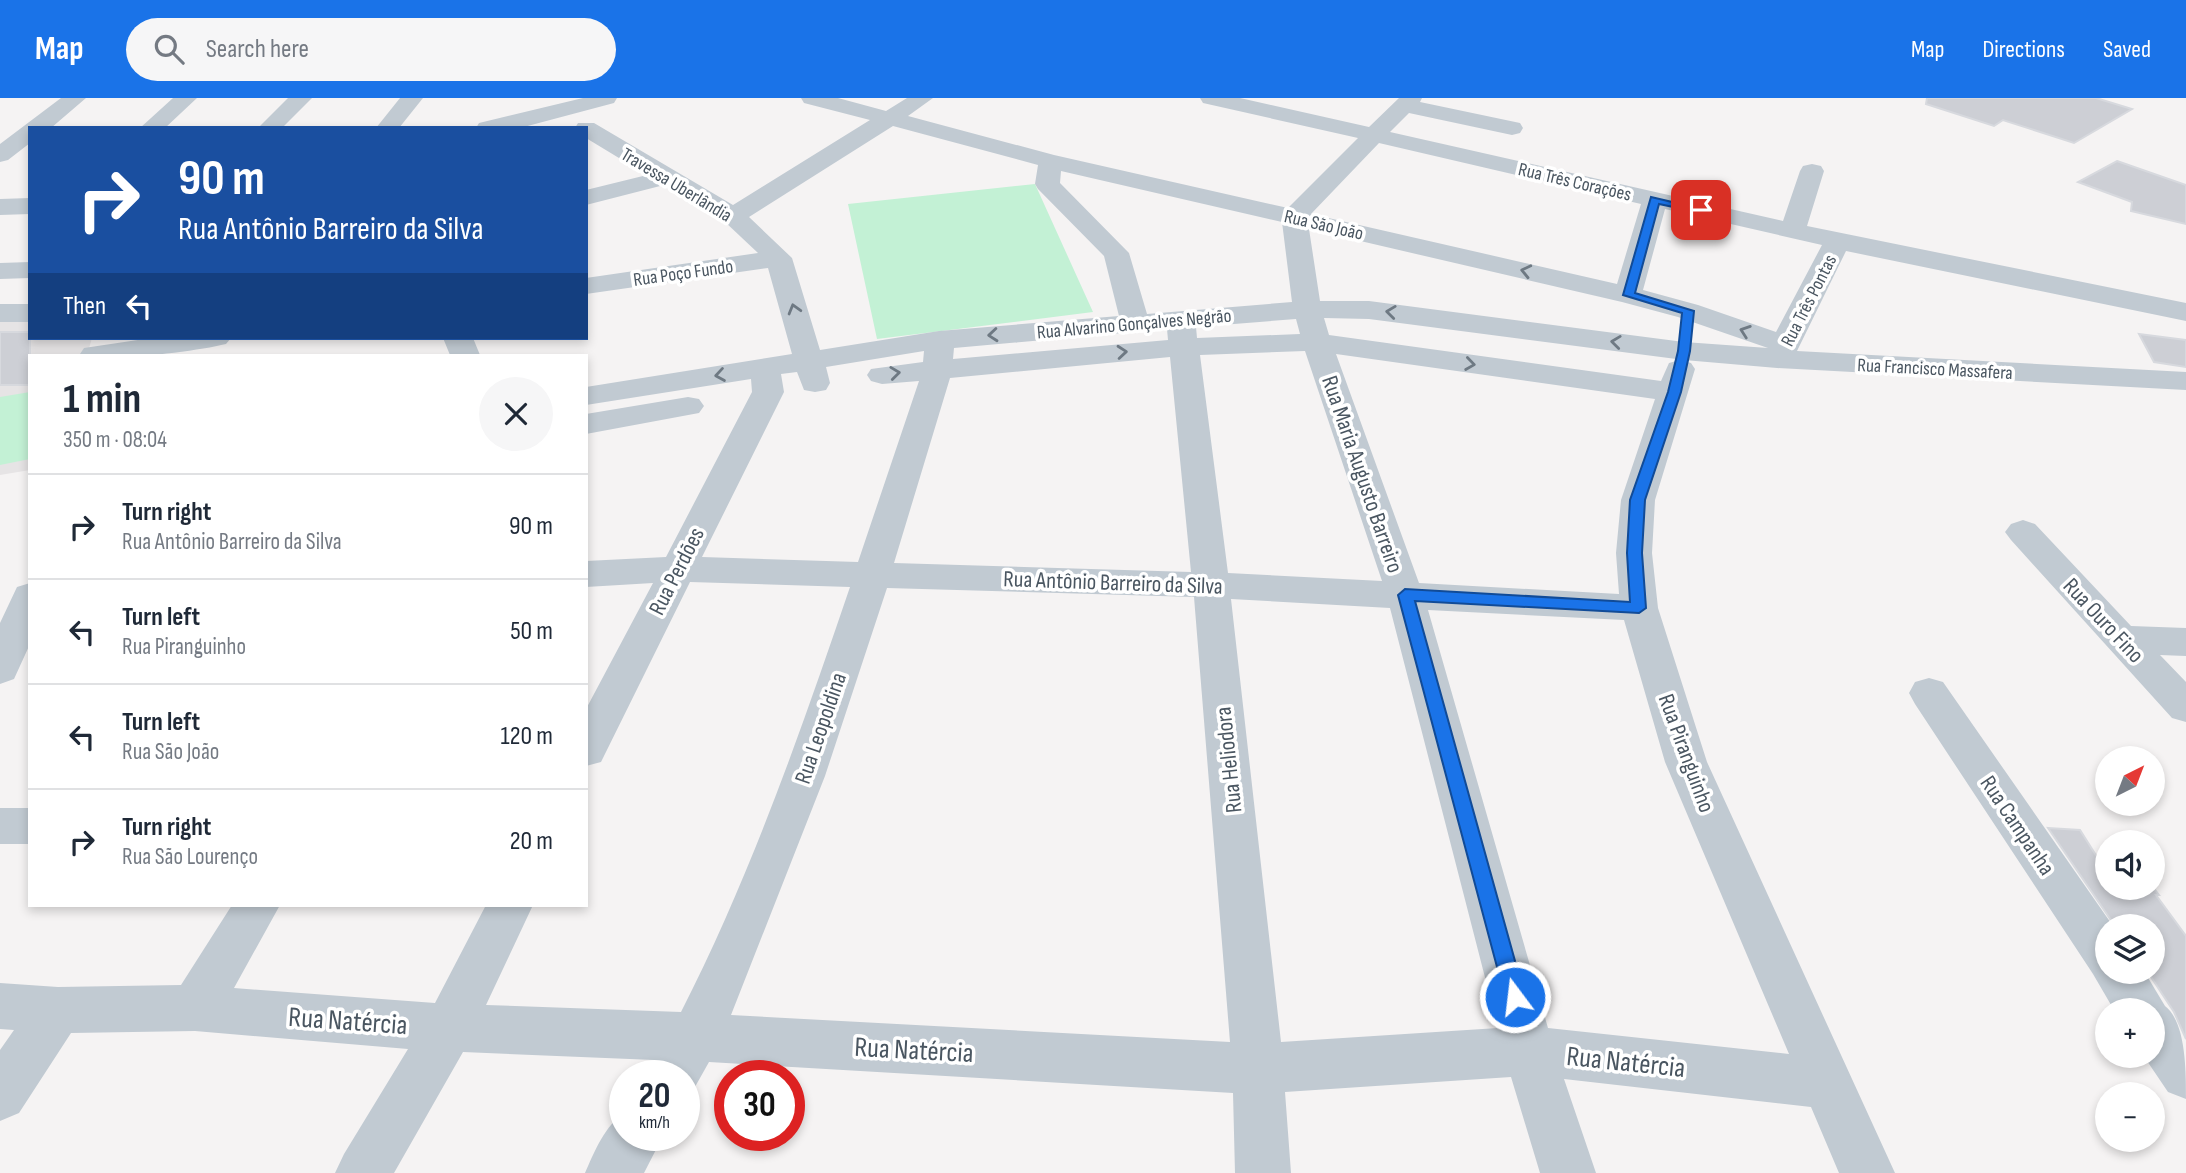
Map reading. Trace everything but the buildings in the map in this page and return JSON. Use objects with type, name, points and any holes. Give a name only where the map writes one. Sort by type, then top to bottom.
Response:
[{"type":"street","points":[[39,126],[75,98]]},
{"type":"street","points":[[152,126],[186,98]]},
{"type":"street","points":[[271,126],[301,98]]},
{"type":"street","points":[[389,126],[412,98]]},
{"type":"street","points":[[491,126],[516,98]]},
{"type":"street","points":[[495,126],[561,112],[606,98]]},
{"type":"street","name":"Rua São João","points":[[812,98],[1051,161],[1628,295],[1686,331],[1781,352]]},
{"type":"street","points":[[733,216],[922,98]]},
{"type":"street","name":"Rua Três Corações","points":[[1210,98],[1838,241],[2186,312]]},
{"type":"street","points":[[1294,217],[1407,101],[1512,128]]},
{"type":"street","name":"Travessa Uberlândia","points":[[561,112],[579,126]]},
{"type":"street","points":[[0,155],[28,134]]},
{"type":"street","name":"Travessa Uberlândia","points":[[591,135],[733,216],[779,258]]},
{"type":"street","points":[[1051,161],[1046,184],[1116,253],[1135,322]]},
{"type":"street","points":[[1793,231],[1812,171]]},
{"type":"street","points":[[588,197],[668,177]]},
{"type":"street","points":[[1628,295],[1655,200]]},
{"type":"street","points":[[0,207],[28,206]]},
{"type":"street","name":"Rua Maria Augusto Barreiro","points":[[1294,217],[1312,326],[1405,595],[1529,1051],[1567,1173]]},
{"type":"street","name":"Rua Três Pontas","points":[[1781,352],[1838,241]]},
{"type":"street","points":[[779,258],[812,372]]},
{"type":"street","name":"Rua Poço Fundo","points":[[588,286],[779,258]]},
{"type":"street","points":[[0,271],[28,270]]},
{"type":"street","name":"Rua Alvarino Gonçalves Negrão","points":[[1312,326],[1369,310],[1686,331]]},
{"type":"street","points":[[0,313],[28,313]]},
{"type":"street","name":"Rua Alvarino Gonçalves Negrão","points":[[588,424],[766,380],[1135,322],[1182,332]]},
{"type":"street","name":"Rua Alvarino Gonçalves Negrão","points":[[938,354],[1182,332],[1312,326],[1674,392]]},
{"type":"street","name":"Rua Francisco Massafera","points":[[1686,331],[1832,363],[2186,381]]},
{"type":"street","name":"Rua Piranguinho","points":[[1686,331],[1674,392],[1637,500],[1634,553],[1639,608],[1686,762],[1867,1173]]},
{"type":"street","name":"Rua Heliodora","points":[[1182,332],[1211,584],[1258,1069],[1263,1173]]},
{"type":"street","points":[[96,349],[194,340]]},
{"type":"street","name":"Rua Leopoldina","points":[[685,1057],[785,830],[871,576],[938,354]]},
{"type":"street","name":"Rua Alvarino Gonçalves Negrão","points":[[588,396],[766,380]]},
{"type":"street","name":"Rua Perdões","points":[[588,746],[766,380]]},
{"type":"street","name":"Rua Ouro Fino","points":[[2023,532],[2186,707]]},
{"type":"street","name":"Rua Antônio Barreiro da Silva","points":[[588,574],[676,569],[1211,584],[1639,608]]},
{"type":"street","points":[[0,668],[25,617]]},
{"type":"street","points":[[2121,640],[2186,642]]},
{"type":"street","name":"Rua Campanha","points":[[1929,693],[2095,939]]},
{"type":"street","points":[[0,826],[28,826]]},
{"type":"street","points":[[195,1008],[256,907]]},
{"type":"street","points":[[363,1173],[449,1027],[509,907]]},
{"type":"street","name":"Rua Natércia","points":[[0,1006],[58,1010],[195,1008],[449,1027],[685,1057],[1258,1069],[1529,1051],[1826,1083]]},
{"type":"street","points":[[0,1095],[58,1010]]},
{"type":"street","points":[[2165,1044],[2186,1074]]},
{"type":"street","points":[[613,1173],[627,1151]]},
{"type":"shaded area","points":[[0,319],[28,319],[28,340],[91,340],[87,354],[28,354],[28,470],[0,475]]},
{"type":"green space","points":[[1035,184],[1093,312],[877,339],[848,204]]},
{"type":"green space","points":[[28,392],[28,459],[0,465],[0,397]]},
{"type":"route","points":[[1515,997],[1405,595],[1639,608],[1634,553],[1637,500],[1674,392],[1684,351],[1688,311],[1628,295],[1655,200],[1701,210]]}]
